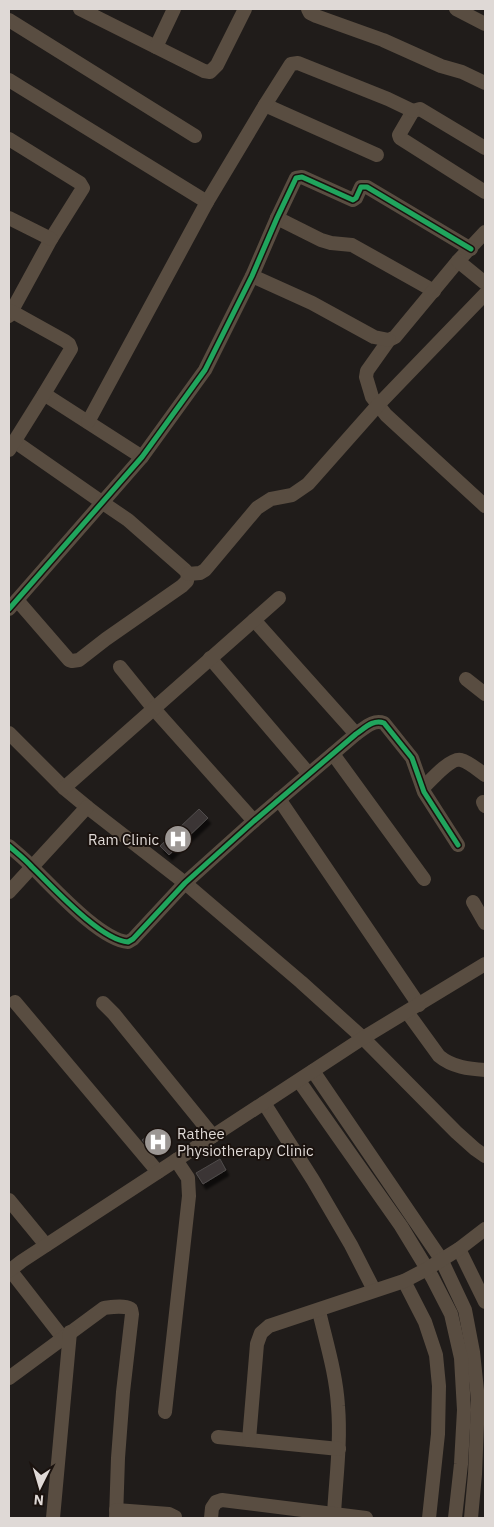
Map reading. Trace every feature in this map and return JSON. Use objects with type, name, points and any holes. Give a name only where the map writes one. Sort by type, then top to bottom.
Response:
[{"type":"street","points":[[16,9],[9,20],[194,136]]},
{"type":"street","points":[[80,9],[96,12],[156,47],[204,71],[212,72],[245,9]]},
{"type":"street","points":[[156,47],[174,9]]},
{"type":"street","points":[[308,9],[310,13],[316,16],[383,40],[441,66],[462,72],[485,84]]},
{"type":"street","points":[[456,9],[485,24]]},
{"type":"street","points":[[88,422],[207,202],[265,105],[290,65],[294,62],[388,99],[412,111],[422,110],[485,148]]},
{"type":"street","points":[[9,80],[207,202]]},
{"type":"street","points":[[265,105],[377,155]]},
{"type":"street","points":[[412,111],[400,132],[400,137],[485,192]]},
{"type":"street","points":[[9,140],[80,183],[83,190],[51,239],[10,314],[65,341],[70,347],[70,352],[12,446],[103,504],[118,512],[188,574],[187,581],[182,586],[79,660],[69,660],[13,604],[103,504],[142,457],[205,370],[252,276],[276,218],[298,177],[302,177],[353,200],[356,198],[360,188],[364,186],[471,249]]},
{"type":"street","points":[[9,218],[51,239]]},
{"type":"street","points":[[276,218],[321,240],[352,245],[434,291]]},
{"type":"street","points":[[485,232],[458,261],[395,337],[389,340],[370,366],[366,377],[372,396],[378,405],[401,429],[485,506]]},
{"type":"street","points":[[458,261],[485,283]]},
{"type":"street","points":[[252,276],[312,303],[374,336],[389,340]]},
{"type":"street","points":[[188,574],[200,573],[205,570],[257,508],[271,499],[292,495],[308,484],[378,405],[485,294]]},
{"type":"street","points":[[44,394],[142,457]]},
{"type":"street","points":[[64,788],[279,598]]},
{"type":"street","points":[[254,620],[356,734]]},
{"type":"street","points":[[210,658],[309,774]]},
{"type":"street","points":[[120,667],[154,709],[254,821]]},
{"type":"street","points":[[466,679],[485,694]]},
{"type":"street","points":[[9,846],[95,925],[123,942],[128,942],[186,883],[279,799],[356,734],[373,723],[378,722],[384,723],[412,758],[426,796],[458,845]]},
{"type":"street","points":[[9,733],[64,788],[186,883],[301,982],[363,1038],[456,1132],[485,1156]]},
{"type":"street","points":[[334,754],[424,879]]},
{"type":"street","points":[[423,788],[456,759],[463,760],[485,775]]},
{"type":"street","points":[[279,799],[413,1008],[434,1049],[443,1060],[454,1065],[485,1070]]},
{"type":"street","points":[[9,892],[87,807]]},
{"type":"street","points":[[473,902],[485,923]]},
{"type":"street","points":[[53,1518],[66,1335],[10,1270],[363,1038],[485,964]]},
{"type":"street","points":[[15,1002],[158,1172]]},
{"type":"street","points":[[103,1004],[114,1014],[213,1136]]},
{"type":"street","points":[[313,1071],[441,1259],[465,1310],[473,1352],[478,1400],[471,1517],[485,1517]]},
{"type":"street","points":[[298,1081],[401,1226],[452,1314],[461,1358],[464,1410],[455,1518]]},
{"type":"street","points":[[264,1103],[313,1180],[351,1245],[374,1290]]},
{"type":"street","points":[[164,1412],[189,1196],[188,1178],[176,1160]]},
{"type":"street","points":[[9,1200],[46,1245]]},
{"type":"street","points":[[249,1440],[257,1344],[261,1333],[269,1326],[404,1281],[459,1249],[485,1229]]},
{"type":"street","points":[[459,1249],[485,1302]]},
{"type":"street","points":[[404,1281],[425,1322],[437,1363],[439,1386],[438,1434],[429,1518]]},
{"type":"street","points":[[9,1378],[104,1308],[114,1306],[128,1307],[132,1312],[123,1392],[116,1514],[169,1514],[175,1518]]},
{"type":"street","points":[[318,1310],[332,1364],[338,1406],[339,1449],[334,1514]]},
{"type":"street","points":[[218,1437],[339,1449]]},
{"type":"street","points":[[212,1518],[212,1508],[216,1502],[222,1500],[366,1518]]},
{"type":"building","points":[[199,809],[208,818],[169,855],[160,846]]},
{"type":"building","points":[[157,1130],[167,1144],[153,1153],[142,1140]]},
{"type":"building","points":[[220,1159],[226,1170],[203,1184],[196,1173]]},
{"type":"cycle path","points":[[9,609],[142,457],[205,370],[252,276],[296,178],[302,177],[353,200],[356,198],[361,187],[367,187],[471,249]]},
{"type":"cycle path","points":[[9,846],[27,861],[77,911],[104,932],[128,942],[133,939],[185,883],[254,821],[356,734],[376,722],[384,723],[412,758],[424,792],[458,845]]},
{"type":"place","name":"Ram Clinic","points":[[178,839]]},
{"type":"place","name":"Rathee Physiotherapy Clinic","points":[[158,1142]]}]
